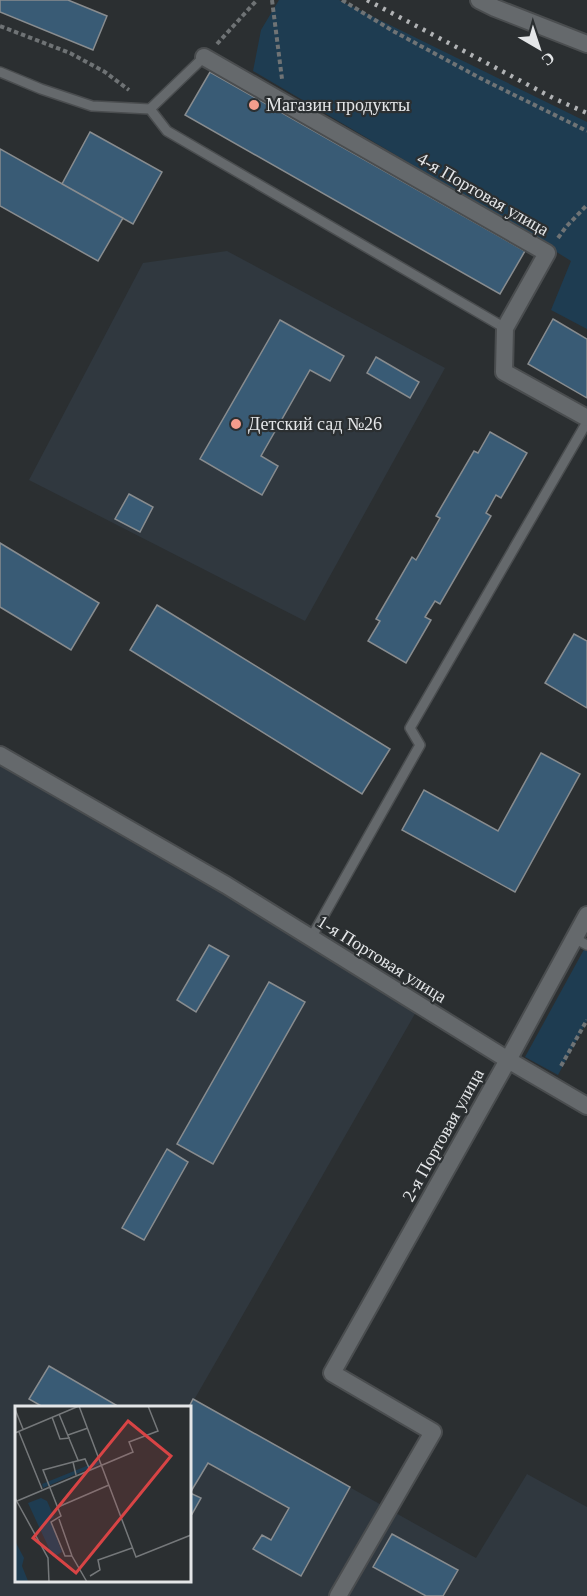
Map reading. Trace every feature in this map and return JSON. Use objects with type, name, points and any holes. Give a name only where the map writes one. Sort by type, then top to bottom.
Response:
[{"type":"street","points":[[479,0],[587,44]]},
{"type":"street","name":"4-я Портовая улица","points":[[204,57],[547,253],[505,327],[504,372],[587,420]]},
{"type":"street","name":"1-я Портовая улица","points":[[0,755],[226,885],[508,1060],[587,1106]]},
{"type":"street","name":"2-я Портовая улица","points":[[338,1596],[433,1432],[332,1373],[508,1060],[581,941],[587,915]]},
{"type":"lane","points":[[0,72],[92,106],[150,109],[204,57]]},
{"type":"lane","points":[[150,109],[167,131],[505,327]]},
{"type":"lane","points":[[312,938],[420,745],[410,728],[587,420]]},
{"type":"path","points":[[204,57],[257,0]]},
{"type":"path","points":[[272,0],[285,104]]},
{"type":"path","points":[[342,0],[460,68],[587,131]]},
{"type":"path","points":[[0,26],[70,53],[105,72],[150,109]]},
{"type":"path","points":[[547,253],[566,227],[587,205]]},
{"type":"path","points":[[561,1066],[587,1020]]},
{"type":"shaded area","points":[[279,0],[339,0],[587,122],[587,329],[551,310],[571,261],[491,211],[253,71],[261,30]]},
{"type":"shaded area","name":"Детский сад №26","points":[[227,251],[445,368],[305,621],[29,480],[143,263]]},
{"type":"shaded area","points":[[0,759],[420,1005],[194,1400],[476,1558],[527,1474],[587,1507],[587,1596],[0,1596]]},
{"type":"shaded area","points":[[587,944],[587,1021],[558,1075],[525,1057]]},
{"type":"building","points":[[0,0],[68,0],[107,16],[93,50],[0,12]]},
{"type":"building","points":[[210,72],[525,251],[500,294],[185,115]]},
{"type":"building","points":[[90,132],[162,172],[133,224],[62,184]]},
{"type":"building","points":[[0,149],[123,218],[98,261],[0,206]]},
{"type":"building","points":[[553,319],[587,339],[587,398],[528,364]]},
{"type":"building","points":[[280,320],[344,356],[330,381],[310,370],[261,456],[278,466],[262,495],[200,459]]},
{"type":"building","points":[[376,357],[419,382],[410,398],[367,373]]},
{"type":"building","points":[[490,432],[527,453],[501,498],[496,495],[486,513],[491,516],[440,604],[435,601],[425,617],[431,620],[406,663],[368,641],[380,621],[376,619],[412,557],[416,560],[440,518],[436,516],[474,451],[478,453]]},
{"type":"building","points":[[129,494],[153,507],[140,532],[115,519]]},
{"type":"building","points":[[0,543],[99,603],[71,650],[0,607]]},
{"type":"building","points":[[157,605],[390,749],[362,794],[130,650]]},
{"type":"building","points":[[574,634],[587,641],[587,708],[545,683]]},
{"type":"building","points":[[541,753],[580,774],[515,892],[402,830],[424,790],[498,831]]},
{"type":"building","points":[[209,945],[229,956],[196,1012],[177,1000]]},
{"type":"building","points":[[269,982],[305,1002],[213,1164],[177,1144]]},
{"type":"building","points":[[167,1149],[188,1162],[144,1240],[122,1228]]},
{"type":"building","points":[[49,1366],[116,1405],[41,1406],[29,1399]]},
{"type":"building","points":[[193,1399],[350,1487],[301,1576],[253,1549],[262,1535],[271,1540],[289,1508],[208,1463],[190,1493],[190,1406]]},
{"type":"building","points":[[190,1493],[201,1498],[192,1514],[190,1513]]},
{"type":"building","points":[[392,1534],[458,1570],[443,1596],[426,1596],[373,1567]]},
{"type":"railway","points":[[367,0],[555,99],[587,113]]},
{"type":"place","name":"Магазин продукты","points":[[254,105]]},
{"type":"place","name":"Детский сад №26","points":[[236,424]]}]
